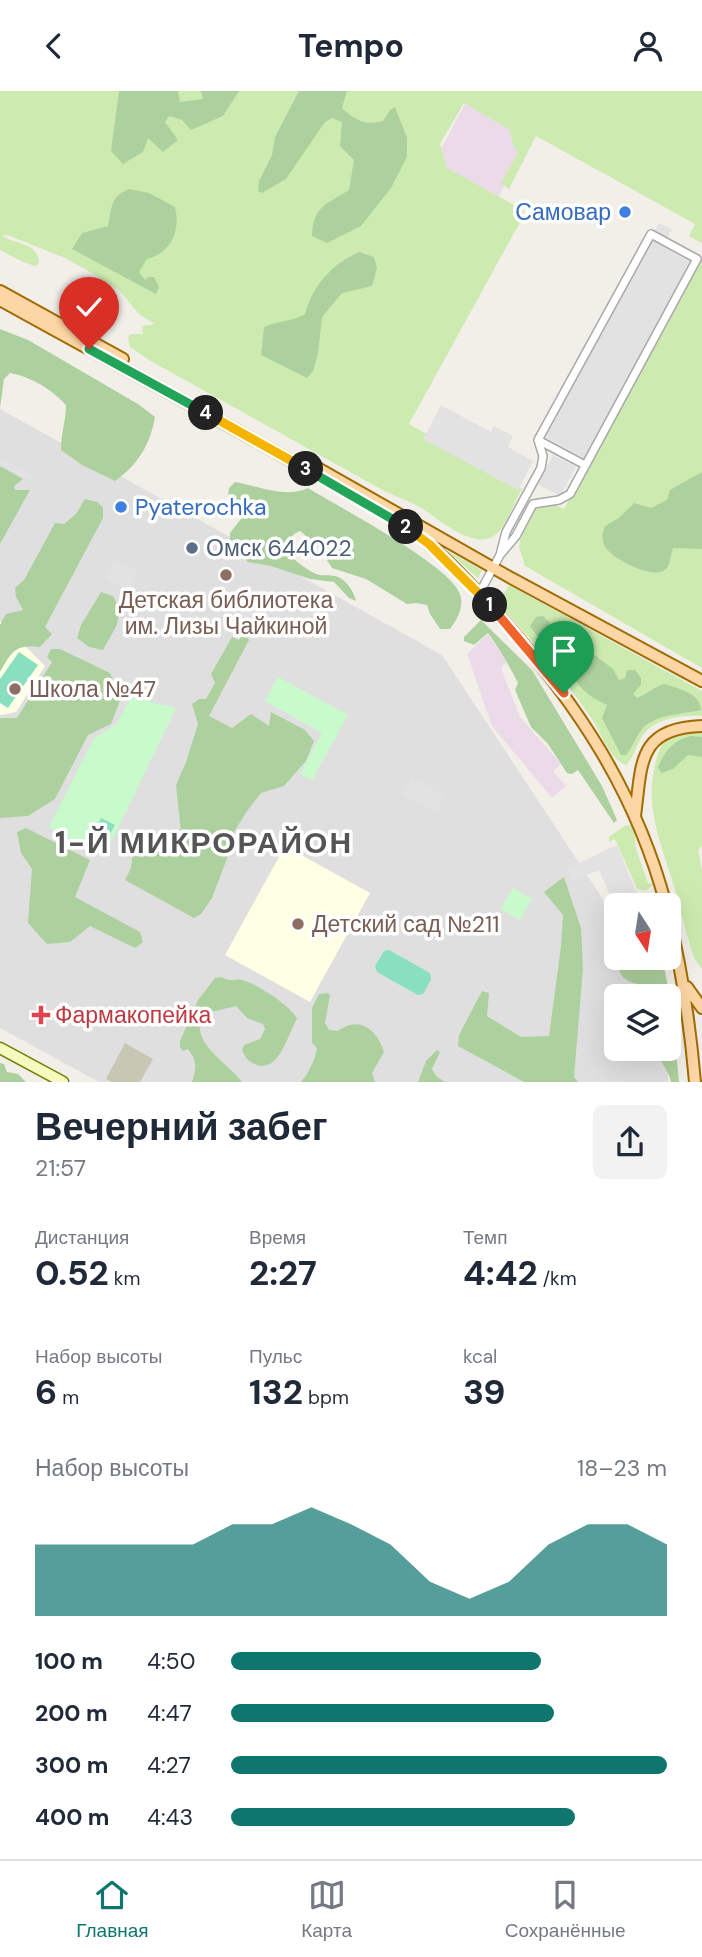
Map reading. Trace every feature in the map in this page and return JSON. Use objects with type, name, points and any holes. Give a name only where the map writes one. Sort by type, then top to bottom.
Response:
[{"type":"main road","points":[[0,291],[702,681]]},
{"type":"main road","points":[[0,300],[393,519],[429,544],[521,640],[564,693],[607,757],[635,817],[662,893]]},
{"type":"main road","points":[[635,817],[640,771],[646,751],[657,738],[669,731],[702,726]]},
{"type":"main road","points":[[681,969],[690,1018],[695,1082]]},
{"type":"main road","points":[[684,982],[702,1008]]},
{"type":"main road","points":[[0,1048],[63,1082]]},
{"type":"street","points":[[479,594],[500,555],[516,536],[533,503],[565,498],[570,494],[697,259],[650,234],[538,440],[543,456],[541,468],[506,532],[500,555]]},
{"type":"street","points":[[538,440],[585,465]]},
{"type":"shaded area","points":[[470,95],[535,130],[491,210],[427,175]]},
{"type":"shaded area","points":[[659,223],[672,229],[663,245],[694,261],[586,459],[543,436]]},
{"type":"shaded area","points":[[441,405],[491,432],[494,426],[513,436],[508,447],[533,461],[518,490],[423,439]]},
{"type":"shaded area","points":[[0,409],[442,655],[599,893],[604,903],[604,970],[636,970],[643,984],[604,984],[604,1061],[668,1061],[668,1082],[99,1082],[0,1028]]},
{"type":"shaded area","points":[[553,455],[576,467],[560,496],[537,484]]},
{"type":"shaded area","points":[[0,458],[33,476],[30,481],[0,464]]},
{"type":"shaded area","points":[[115,560],[138,572],[128,591],[104,578]]},
{"type":"shaded area","points":[[248,604],[256,608],[239,639],[223,631],[238,605],[245,609]]},
{"type":"shaded area","name":"Школа №47","points":[[0,621],[45,666],[16,712],[0,715]]},
{"type":"shaded area","points":[[488,634],[507,662],[501,668],[520,717],[561,764],[553,771],[566,786],[552,798],[492,726],[467,654]]},
{"type":"shaded area","points":[[411,778],[445,796],[436,812],[402,794]]},
{"type":"shaded area","points":[[617,845],[637,893],[609,893],[599,870],[572,881],[566,869]]},
{"type":"shaded area","name":"Детский сад №211","points":[[285,846],[370,893],[310,1002],[225,955]]},
{"type":"shaded area","points":[[125,1043],[153,1059],[140,1082],[112,1082],[106,1079]]},
{"type":"green space","points":[[0,91],[702,91],[702,243],[689,236],[695,224],[536,136],[509,189],[501,183],[518,153],[510,130],[464,103],[440,144],[447,168],[523,210],[524,215],[409,424],[522,489],[498,533],[486,539],[467,537],[422,508],[386,492],[130,347],[130,334],[143,334],[142,326],[155,324],[139,314],[119,290],[90,272],[65,258],[10,236],[1,235],[30,247],[38,256],[39,263],[35,266],[23,262],[0,250]]},
{"type":"green space","points":[[119,91],[178,91],[180,102],[203,99],[201,91],[239,91],[223,116],[191,130],[182,120],[169,116],[165,122],[178,140],[163,152],[148,138],[143,152],[123,164],[111,151]]},
{"type":"green space","points":[[299,91],[347,91],[342,108],[356,119],[366,122],[383,121],[395,107],[407,138],[407,157],[391,188],[361,226],[327,243],[312,236],[315,218],[323,207],[349,190],[354,160],[340,146],[342,122],[332,118],[325,122],[286,179],[262,193],[258,191],[259,181],[272,155],[275,137]]},
{"type":"green space","points":[[129,189],[149,193],[175,207],[177,224],[172,240],[162,252],[147,259],[139,272],[145,280],[154,277],[159,287],[156,294],[72,249],[82,233],[108,226],[115,199]]},
{"type":"green space","points":[[359,252],[374,257],[377,268],[372,286],[342,293],[322,317],[318,354],[313,371],[307,378],[261,355],[264,327],[305,314],[318,285],[332,269]]},
{"type":"green space","points":[[702,258],[702,668],[525,566],[519,547],[521,535],[539,503],[549,502],[564,509]]},
{"type":"green space","points":[[0,329],[28,340],[138,404],[155,417],[142,453],[123,475],[115,481],[82,465],[61,450],[66,405],[41,384],[10,373],[4,379],[0,408]]},
{"type":"green space","points":[[0,466],[23,479],[14,486],[15,490],[30,490],[0,544]]},
{"type":"green space","points":[[702,472],[702,549],[673,548],[666,569],[660,572],[644,571],[610,553],[602,537],[605,526],[619,518],[634,503],[651,508],[667,500],[670,490]]},
{"type":"green space","points":[[235,482],[281,492],[308,488],[415,552],[452,582],[460,594],[461,608],[453,625],[450,629],[440,629],[427,605],[407,604],[366,579],[332,568],[318,546],[300,531],[294,534],[282,549],[314,573],[342,579],[351,589],[356,601],[349,598],[334,582],[310,579],[271,566],[248,562],[230,546],[230,533],[244,515],[228,497],[229,488]]},
{"type":"green space","points":[[85,499],[97,502],[103,507],[103,518],[45,627],[52,634],[40,647],[20,648],[8,659],[0,672],[0,625],[6,614],[23,610],[16,597],[15,588],[24,580],[55,523],[64,524],[76,514]]},
{"type":"green space","points":[[446,550],[482,570],[478,578]]},
{"type":"green space","points":[[509,585],[702,691],[702,716],[662,721],[643,735],[626,765],[620,762],[560,675],[498,603]]},
{"type":"green space","points":[[101,592],[113,596],[118,611],[117,624],[103,650],[89,647],[77,638],[81,625]]},
{"type":"green space","points":[[543,616],[558,631],[566,645],[587,649],[613,669],[619,680],[625,678],[627,670],[635,670],[641,678],[641,685],[633,694],[637,698],[664,684],[693,695],[701,710],[651,722],[642,729],[626,755],[621,755],[602,718],[607,705],[583,690],[567,661],[530,626],[536,617]]},
{"type":"green space","points":[[481,620],[532,670],[602,786],[617,820],[614,823],[578,770],[572,774],[567,773],[548,744],[531,727],[515,690],[518,683],[488,633],[474,645],[464,641],[464,637]]},
{"type":"green space","points":[[244,632],[249,640],[209,716],[232,728],[251,714],[269,726],[271,712],[305,730],[314,741],[306,761],[284,786],[261,793],[247,811],[234,832],[231,848],[212,898],[201,914],[194,918],[125,880],[131,868],[133,851],[153,845],[175,847],[181,833],[176,785],[198,724],[192,704],[199,699],[206,699],[215,683],[211,674],[232,637],[239,640]]},
{"type":"green space","points":[[51,649],[60,649],[110,673],[121,698],[111,724],[88,735],[55,799],[28,816],[0,818],[0,718],[17,718],[52,662],[47,657]]},
{"type":"green space","points":[[19,652],[38,665],[8,708],[0,703],[0,679]]},
{"type":"green space","points":[[278,677],[348,715],[312,780],[300,774],[322,733],[265,701]]},
{"type":"green space","points":[[131,697],[176,708],[104,857],[49,827],[94,738],[116,725]]},
{"type":"green space","points":[[679,732],[702,733],[702,846],[698,850],[702,871],[702,969],[694,958],[681,912],[681,893],[676,893],[653,813],[652,782],[655,765],[660,749],[669,738]]},
{"type":"green space","points":[[691,736],[702,737],[702,757],[688,755],[673,769],[661,773],[658,767],[667,751],[674,743]]},
{"type":"green space","points":[[101,818],[115,825],[101,850],[88,842]]},
{"type":"green space","points":[[624,826],[634,827],[636,849],[648,883],[654,884],[646,891],[637,889],[615,839],[609,842],[609,837]]},
{"type":"green space","points":[[26,828],[90,860],[75,897],[140,932],[143,942],[135,948],[90,926],[70,942],[47,944],[28,923],[32,869],[21,853],[17,832]]},
{"type":"green space","points":[[564,877],[581,928],[583,969],[574,1077],[578,1082],[524,1082],[458,1046],[459,1035],[482,991],[489,993],[487,1016],[521,1037],[549,1036],[563,915],[544,892]]},
{"type":"green space","points":[[513,888],[532,899],[520,920],[501,909]]},
{"type":"green space","points":[[389,950],[430,973],[431,980],[423,994],[418,995],[377,972],[375,966],[384,951]]},
{"type":"green space","points":[[619,970],[665,970],[668,984],[639,984],[626,980]]},
{"type":"green space","points":[[215,978],[255,985],[281,1002],[297,1019],[282,1050],[272,1063],[265,1066],[250,1061],[242,1050],[244,1045],[260,1039],[265,1029],[263,1024],[247,1018],[236,1006],[203,1014],[200,1024],[205,1043],[242,1082],[192,1082],[195,1061],[188,1049],[183,1051],[180,1047],[180,1041],[198,1000]]},
{"type":"green space","points":[[319,994],[330,995],[325,1023],[329,1030],[338,1031],[353,1024],[360,1025],[372,1031],[381,1044],[384,1052],[372,1073],[375,1082],[301,1082],[311,1066],[317,1048],[312,1043],[312,1008]]},
{"type":"green space","points":[[437,1050],[440,1052],[432,1069],[436,1076],[445,1082],[418,1082],[426,1061]]},
{"type":"green space","points":[[661,1061],[677,1061],[679,1082],[671,1082]]},
{"type":"green space","points":[[0,1063],[4,1064],[7,1072],[18,1074],[26,1082],[0,1082]]},
{"type":"place","name":"Самовар","points":[[625,212]]},
{"type":"place","name":"Pyaterochka","points":[[121,507]]},
{"type":"place","name":"Омск 644022","points":[[192,548]]},
{"type":"place","name":"Детская библиотека им. Лизы Чайкиной","points":[[226,575]]},
{"type":"place","name":"Школа №47","points":[[15,689]]},
{"type":"place","name":"Детский сад №211","points":[[298,924]]},
{"type":"place","name":"Фармакопейка","points":[[41,1015]]},
{"type":"district","name":"1-Й МИКРОРАЙОН","points":[[204,843]]},
{"type":"route","points":[[89,349],[264,445],[412,531],[429,544],[488,603],[564,693]]}]
